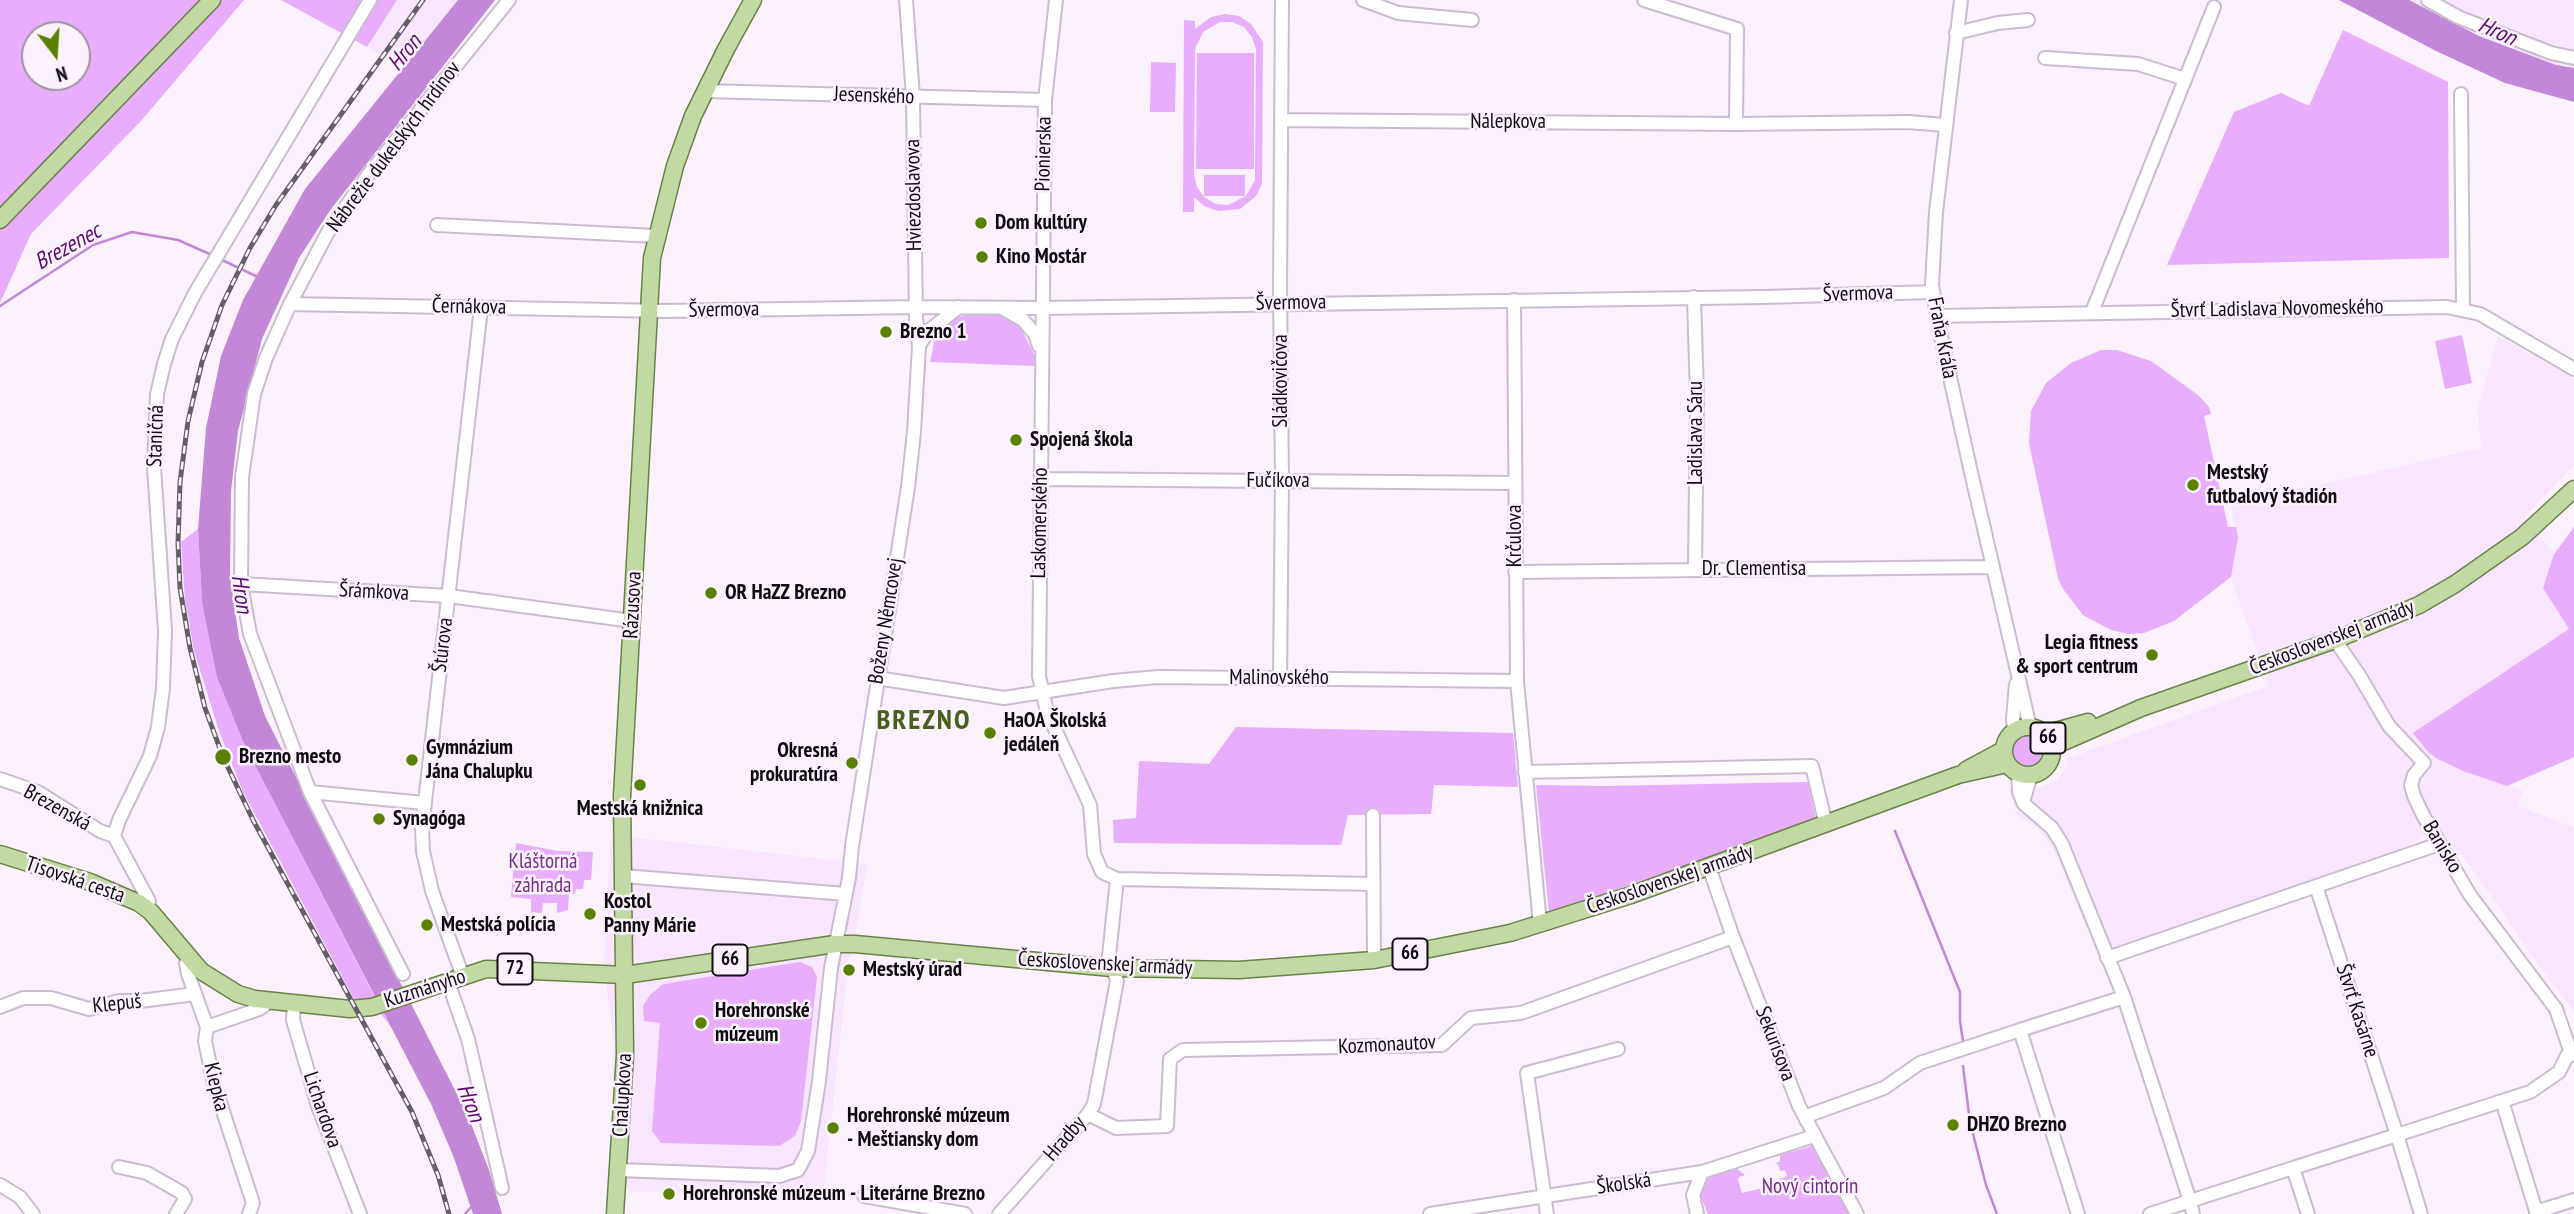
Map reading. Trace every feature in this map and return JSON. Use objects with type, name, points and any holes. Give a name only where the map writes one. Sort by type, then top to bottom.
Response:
[{"type":"main road","points":[[0,220],[212,0]]},
{"type":"main road","name":"Rázusova","points":[[625,975],[622,796],[648,310],[656,236],[675,166],[704,91],[753,0]]},
{"type":"main road","name":"Československej armády","points":[[835,944],[1112,968],[1238,970],[1374,960],[1540,925],[1709,867],[1958,775],[2015,766],[2042,771],[2052,757],[2035,734],[2141,708],[2396,616],[2455,584],[2522,537],[2574,489]]},
{"type":"main road","name":"66","points":[[2015,766],[2006,740],[2035,734]]},
{"type":"main road","name":"Tisovská cesta","points":[[0,854],[90,882],[131,899],[148,910]]},
{"type":"main road","name":"Kuzmányho","points":[[148,910],[188,958],[226,988],[250,998],[350,1009],[372,1007],[486,969],[625,975]]},
{"type":"main road","name":"66","points":[[625,975],[835,944]]},
{"type":"main road","name":"Chalupkova","points":[[615,1214],[625,1055],[625,975]]},
{"type":"street","name":"Staničná","points":[[114,836],[150,756],[158,727],[163,688],[165,631],[154,467],[157,394],[172,339],[209,269],[370,0]]},
{"type":"street","name":"Nábrežie dukelských hrdinov","points":[[403,974],[310,792],[250,634],[241,584],[242,477],[254,394],[290,304],[328,232],[368,175],[509,0]]},
{"type":"street","name":"Hviezdoslavova","points":[[906,0],[913,97],[916,307]]},
{"type":"street","name":"Pionierska","points":[[1042,309],[1045,100],[1056,0]]},
{"type":"street","name":"Sládkovičova","points":[[1280,677],[1282,0]]},
{"type":"street","points":[[1363,0],[1398,13],[1472,20]]},
{"type":"street","points":[[1644,0],[1737,29],[1735,124]]},
{"type":"street","points":[[2428,0],[2458,17],[2574,58]]},
{"type":"street","name":"Fraňa Kráľa","points":[[1957,1],[1956,33],[1936,212],[1933,292],[2016,670],[2035,734]]},
{"type":"street","points":[[2092,312],[2214,7]]},
{"type":"street","points":[[1956,33],[1998,23],[2028,20]]},
{"type":"street","points":[[2045,58],[2138,64],[2185,79]]},
{"type":"street","name":"Jesenského","points":[[704,91],[1045,100]]},
{"type":"street","points":[[2461,94],[2463,309]]},
{"type":"street","name":"Nálepkova","points":[[1281,120],[1735,124],[1908,122],[1945,125]]},
{"type":"street","points":[[437,225],[656,236]]},
{"type":"street","name":"Švermova","points":[[648,310],[916,307],[1042,309],[1933,292]]},
{"type":"street","name":"Ladislava Sáru","points":[[1694,297],[1697,396],[1695,569]]},
{"type":"street","name":"Krčulova","points":[[1514,300],[1517,681],[1540,925]]},
{"type":"street","name":"Černákova","points":[[290,304],[648,310]]},
{"type":"street","name":"Boženy Němcovej","points":[[618,1170],[779,1176],[798,1170],[808,1151],[835,944],[846,894],[908,487],[919,346],[916,307]]},
{"type":"street","points":[[919,346],[927,332],[959,307]]},
{"type":"street","name":"Štvrť Ladislava Novomeského","points":[[1937,316],[2406,307],[2463,309],[2499,324],[2574,369]]},
{"type":"street","name":"Štúrova","points":[[481,308],[422,828],[427,874],[456,979],[502,1188]]},
{"type":"street","name":"Laskomerského","points":[[1000,308],[1023,320],[1035,334],[1042,357]]},
{"type":"street","name":"Laskomerského","points":[[1042,309],[1038,605],[1039,676],[1042,694]]},
{"type":"street","name":"Fučíkova","points":[[1041,479],[1515,483]]},
{"type":"street","name":"Dr. Clementisa","points":[[1515,572],[1993,567]]},
{"type":"street","name":"Šrámkova","points":[[241,584],[449,596],[632,621]]},
{"type":"street","name":"Banisko","points":[[2335,640],[2359,674],[2389,726],[2424,763],[2414,775],[2414,796],[2470,895],[2556,1009],[2572,1053]]},
{"type":"street","name":"Malinovského","points":[[877,678],[990,698],[1015,698],[1137,679],[1280,677],[1517,681]]},
{"type":"street","points":[[1042,694],[1047,712],[1090,805],[1092,845],[1098,865],[1106,874],[1117,879],[1373,884]]},
{"type":"street","points":[[1525,772],[1812,765],[1826,825]]},
{"type":"street","points":[[2015,766],[2019,792],[2026,808],[2056,832],[2081,885],[2124,997],[2192,1208]]},
{"type":"street","name":"Brezenská","points":[[0,779],[38,792],[100,831],[114,836]]},
{"type":"street","points":[[310,792],[424,803]]},
{"type":"street","points":[[1373,815],[1374,960]]},
{"type":"street","points":[[114,836],[149,901],[148,910]]},
{"type":"street","points":[[2107,958],[2439,844]]},
{"type":"street","name":"Sekurisova","points":[[1709,867],[1806,1120],[1857,1214]]},
{"type":"street","points":[[623,876],[846,894]]},
{"type":"street","name":"Hradby","points":[[999,1214],[1094,1104],[1117,981],[1110,956],[1117,879]]},
{"type":"street","name":"Štvrť Kasárne","points":[[2316,886],[2421,1214]]},
{"type":"street","name":"Kozmonautov","points":[[1088,1114],[1116,1128],[1167,1126],[1170,1059],[1183,1050],[1442,1045],[1472,1018],[1521,1013],[1734,937]]},
{"type":"street","name":"Kiepka","points":[[188,958],[188,974],[207,1027],[205,1041],[214,1084],[253,1203],[249,1214]]},
{"type":"street","name":"Klepuš","points":[[0,1007],[23,998],[51,998],[89,1009],[119,1001],[195,994]]},
{"type":"street","points":[[1806,1120],[1812,1114],[1884,1088],[1920,1063],[2124,997]]},
{"type":"street","points":[[207,1027],[259,1009],[268,1000]]},
{"type":"street","name":"Lichardova","points":[[294,1003],[293,1020],[318,1105],[360,1214]]},
{"type":"street","points":[[2020,1030],[2078,1214]]},
{"type":"street","points":[[1547,1214],[1527,1073],[1618,1049]]},
{"type":"street","points":[[2150,1214],[2192,1208],[2293,1168],[2530,1092],[2559,1072],[2572,1053]]},
{"type":"street","points":[[2502,1101],[2536,1213],[2574,1200]]},
{"type":"street","name":"Školská","points":[[1430,1214],[1702,1172],[1814,1136]]},
{"type":"street","points":[[119,1167],[146,1173],[182,1193],[185,1199],[176,1214]]},
{"type":"street","points":[[2293,1168],[2308,1214]]},
{"type":"street","points":[[1697,1214],[1693,1195],[1702,1172]]},
{"type":"street","points":[[0,1185],[20,1197],[33,1214]]},
{"type":"street","points":[[864,1196],[965,1214]]},
{"type":"shaded area","points":[[397,0],[458,0],[402,69],[367,47]]},
{"type":"shaded area","points":[[458,0],[495,0],[331,209],[299,258],[262,339],[238,431],[231,491],[230,576],[239,638],[265,716],[468,1116],[489,1170],[502,1214],[473,1214],[454,1158],[431,1104],[246,748],[217,677],[202,602],[198,529],[206,428],[221,356],[243,300],[305,189]]},
{"type":"shaded area","points":[[2339,0],[2409,0],[2479,36],[2556,65],[2574,68],[2574,102],[2505,83],[2436,51]]},
{"type":"shaded area","points":[[2409,0],[2574,0],[2574,68],[2556,65],[2479,36]]},
{"type":"shaded area","points":[[2498,336],[2574,379],[2574,465],[2524,518],[2554,554],[2543,588],[2569,629],[2428,752],[2463,771],[2523,791],[2518,806],[2574,828],[2574,1011],[2537,963],[2462,854],[2454,858],[2435,832],[2377,860],[2180,927],[2097,951],[2053,848],[2036,827],[2016,813],[2009,789],[2031,790],[2056,781],[2068,766],[2066,759],[2269,686],[2231,577],[2238,538],[2231,505],[2481,448],[2478,409]]},
{"type":"shaded area","points":[[611,835],[867,864],[852,955],[849,958],[823,1194],[606,1191],[612,1115],[613,1038],[604,965]]},
{"type":"green space","points":[[0,0],[244,0],[141,121],[31,234],[0,303]]},
{"type":"green space","points":[[281,0],[397,0],[367,47]]},
{"type":"green space","points":[[1225,14],[1239,16],[1251,24],[1263,42],[1262,184],[1256,196],[1240,209],[1218,211],[1204,206],[1194,197],[1194,212],[1183,212],[1184,20],[1195,21],[1195,29],[1211,17]],"holes":[[[1220,22],[1232,22],[1244,27],[1252,37],[1256,49],[1255,180],[1246,196],[1228,205],[1216,204],[1204,197],[1197,187],[1194,175],[1195,49],[1203,32]]]},
{"type":"green space","points":[[2343,30],[2448,82],[2449,258],[2167,265],[2234,112],[2281,93],[2309,106]]},
{"type":"green space","points":[[1197,53],[1254,53],[1254,169],[1196,169]]},
{"type":"green space","points":[[1151,62],[1176,63],[1175,112],[1150,112]]},
{"type":"green space","points":[[1204,175],[1245,175],[1245,196],[1204,196]]},
{"type":"green space","points":[[977,311],[997,312],[1010,318],[1021,328],[1035,356],[1035,366],[930,362],[936,334],[951,320]]},
{"type":"green space","points":[[2462,335],[2472,383],[2445,389],[2435,341]]},
{"type":"green space","name":"Mestský futbalový štadión","points":[[2101,350],[2117,350],[2151,361],[2198,395],[2209,407],[2211,414],[2204,416],[2228,527],[2236,527],[2238,538],[2231,577],[2174,621],[2144,633],[2129,634],[2111,630],[2083,615],[2063,589],[2058,578],[2029,443],[2031,411],[2046,383],[2071,363]]},
{"type":"green space","points":[[2574,527],[2574,757],[2507,786],[2463,771],[2436,758],[2413,733],[2569,629],[2543,588],[2554,554]]},
{"type":"green space","points":[[198,529],[202,602],[246,748],[390,1026],[370,999],[354,999],[243,792],[219,731],[194,651],[185,600],[181,542]]},
{"type":"green space","points":[[1236,727],[1513,733],[1518,787],[1434,785],[1431,814],[1348,815],[1341,845],[1114,843],[1113,820],[1136,818],[1139,761],[1209,764]]},
{"type":"green space","points":[[2028,734],[2041,739],[2046,752],[2041,765],[2028,770],[2015,765],[2010,752],[2015,739]]},
{"type":"green space","points":[[1808,782],[1816,820],[1549,913],[1536,785]]},
{"type":"green space","name":"Kláštorná záhrada","points":[[516,843],[557,851],[593,852],[591,880],[584,880],[583,889],[576,889],[575,894],[569,894],[568,910],[557,913],[557,903],[543,903],[542,913],[531,912],[531,899],[511,897]]},
{"type":"green space","points":[[800,962],[812,967],[817,977],[801,1121],[795,1136],[779,1146],[661,1143],[652,1131],[660,1023],[644,1021],[643,1006],[650,995],[662,985],[670,983]]},
{"type":"green space","name":"Nový cintorín","points":[[1818,1144],[1854,1214],[1708,1214],[1700,1195],[1708,1177],[1736,1168],[1745,1175],[1738,1180],[1742,1193],[1759,1189],[1787,1176],[1785,1170],[1780,1171],[1778,1164],[1775,1164],[1780,1161],[1780,1155]]},
{"type":"waterway","name":"Brezenec","points":[[0,306],[93,245],[132,232],[178,240],[214,256]]},
{"type":"waterway","name":"Brezenec","points":[[220,259],[258,277]]},
{"type":"waterway","points":[[1895,831],[1960,992],[1963,1041]]},
{"type":"waterway","points":[[1963,1066],[1970,1122],[1986,1185],[1997,1214]]},
{"type":"waterway","points":[[465,1214],[472,1206]]},
{"type":"railway","points":[[423,0],[276,205],[250,248],[222,305],[202,362],[188,421],[180,482],[178,543],[180,588],[190,648],[205,708],[223,757],[253,820],[412,1112],[438,1175],[449,1214]]},
{"type":"place","name":"Dom kultúry","points":[[981,223]]},
{"type":"place","name":"Kino Mostár","points":[[982,257]]},
{"type":"place","name":"Brezno 1","points":[[886,332]]},
{"type":"place","name":"Spojená škola","points":[[1016,440]]},
{"type":"place","name":"Mestský futbalový štadión","points":[[2193,485]]},
{"type":"place","name":"OR HaZZ Brezno","points":[[711,593]]},
{"type":"place","name":"Legia fitness & sport centrum","points":[[2152,655]]},
{"type":"place","name":"HaOA Školská jedáleň","points":[[990,733]]},
{"type":"place","name":"Brezno mesto","points":[[223,757]]},
{"type":"place","name":"Gymnázium Jána Chalupku","points":[[412,760]]},
{"type":"place","name":"Okresná prokuratúra","points":[[852,763]]},
{"type":"place","name":"Mestská knižnica","points":[[640,785]]},
{"type":"place","name":"Synagóga","points":[[379,819]]},
{"type":"place","name":"Kostol Panny Márie","points":[[590,914]]},
{"type":"place","name":"Mestská polícia","points":[[427,925]]},
{"type":"place","name":"Mestský úrad","points":[[849,970]]},
{"type":"place","name":"Horehronské múzeum","points":[[701,1023]]},
{"type":"place","name":"DHZO Brezno","points":[[1953,1125]]},
{"type":"place","name":"Horehronské múzeum - Meštiansky dom","points":[[833,1128]]},
{"type":"place","name":"Horehronské múzeum - Literárne Brezno","points":[[669,1194]]},
{"type":"district","name":"BREZNO","points":[[924,721]]},
{"type":"water label","name":"Hron","points":[[2497,32]]},
{"type":"water label","name":"Hron","points":[[405,53]]},
{"type":"water label","name":"Hron","points":[[241,594]]},
{"type":"water label","name":"Hron","points":[[470,1103]]}]
